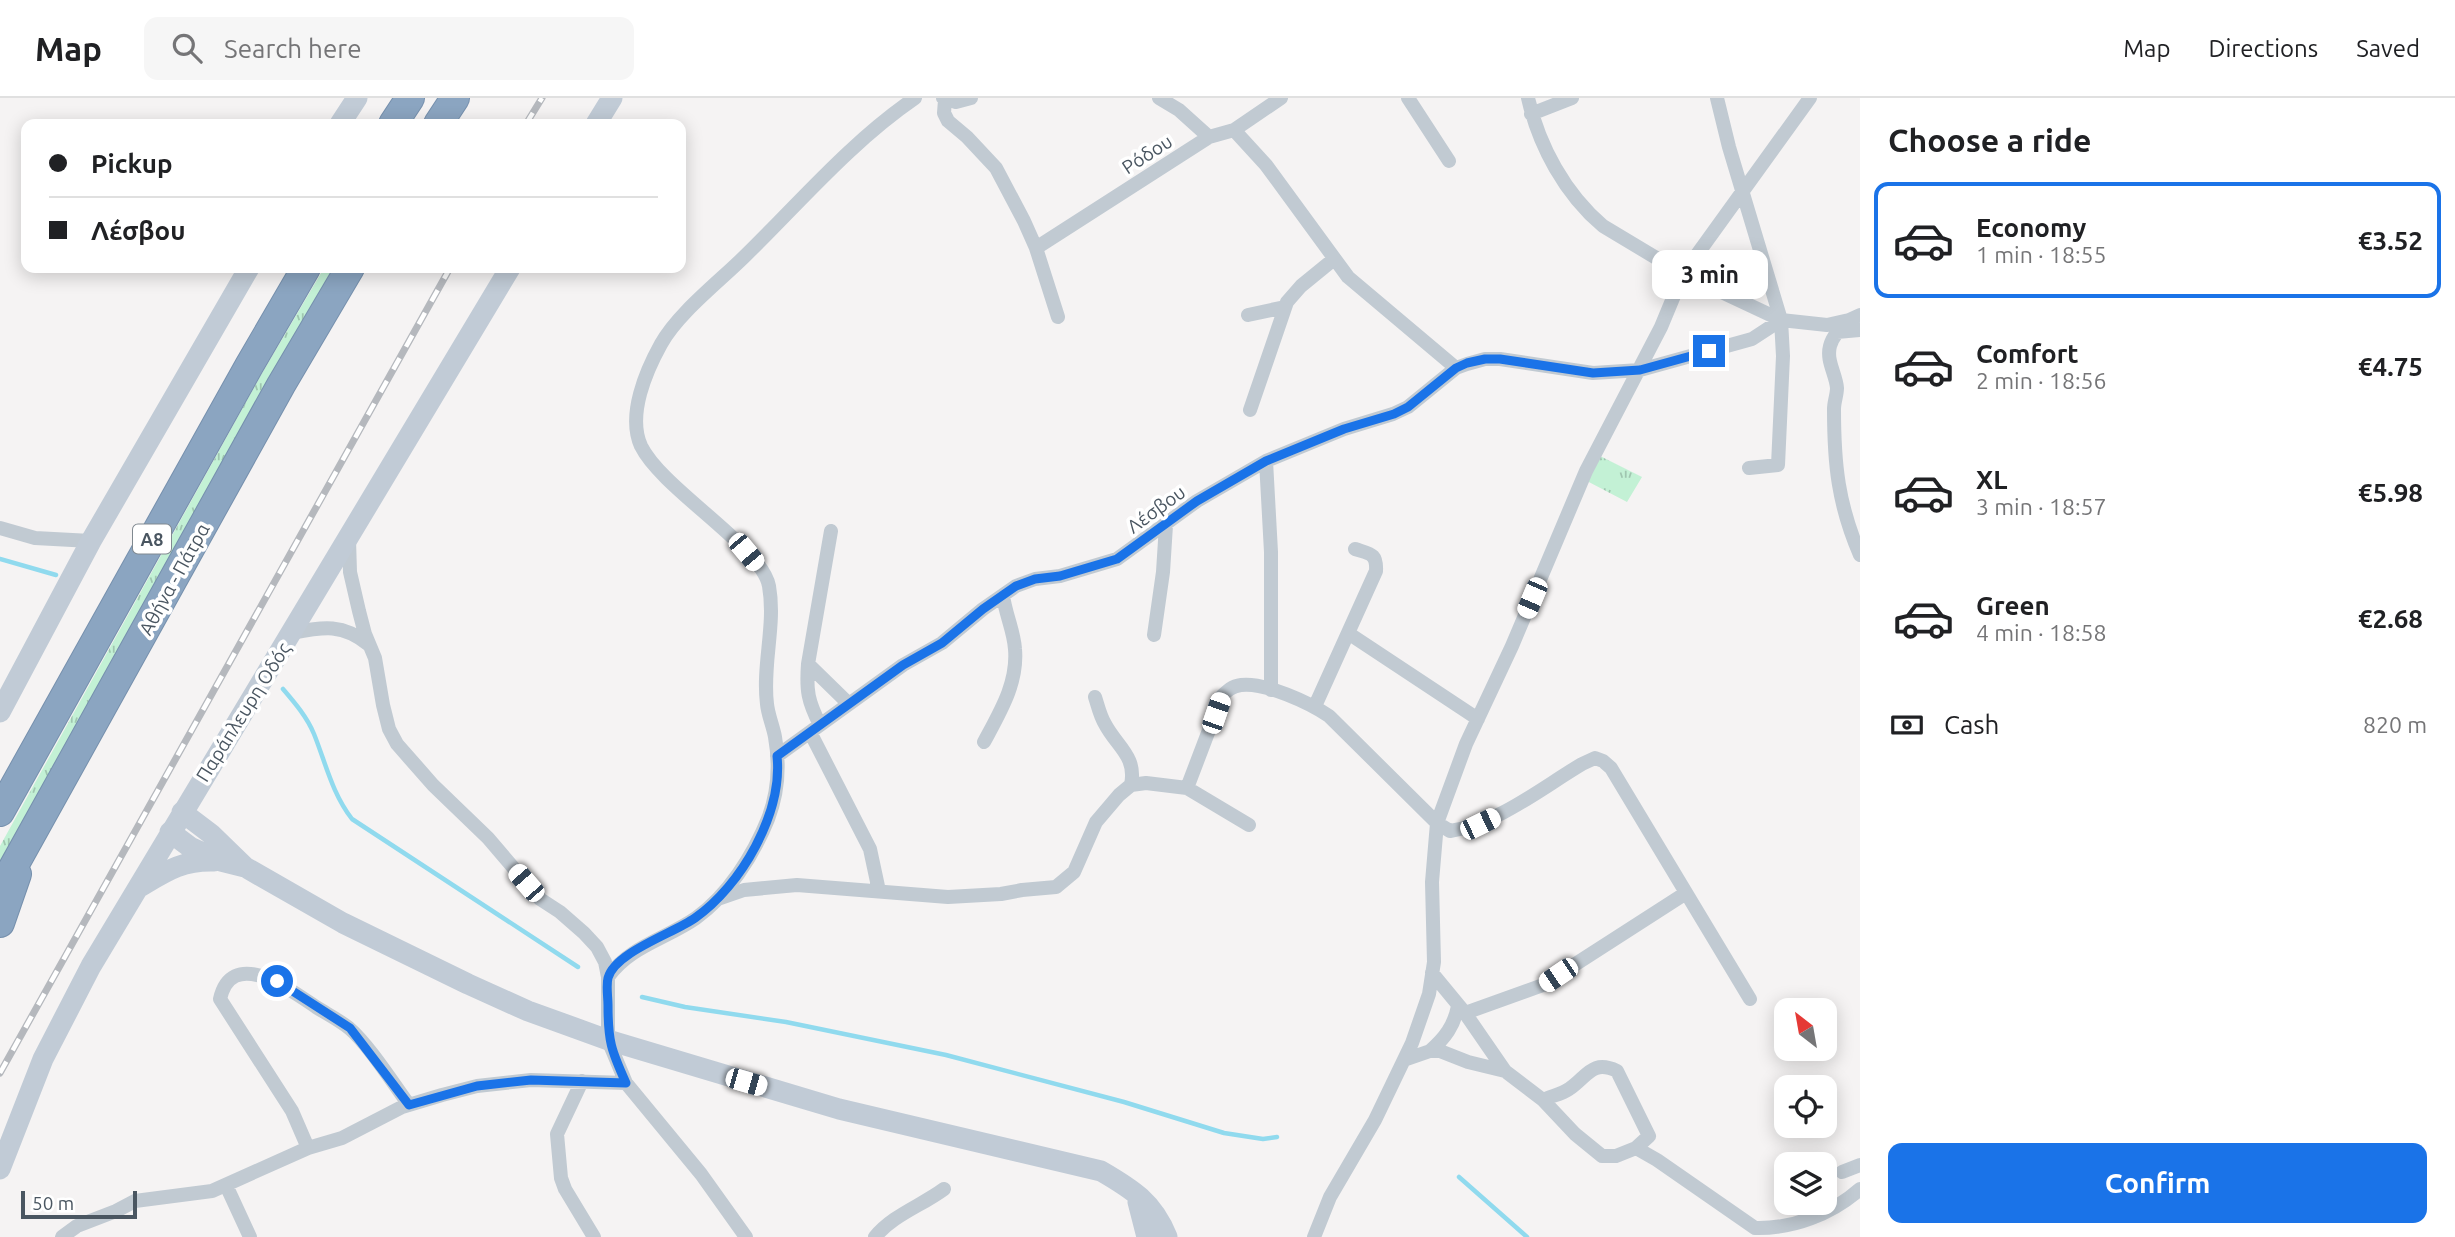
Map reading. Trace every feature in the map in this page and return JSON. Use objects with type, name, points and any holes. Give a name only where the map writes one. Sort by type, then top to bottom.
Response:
[{"type":"highway","points":[[396,119],[410,98]]},
{"type":"highway","points":[[441,119],[455,98]]},
{"type":"highway","name":"Αθήνα - Πάτρα","points":[[0,812],[303,273]]},
{"type":"highway","name":"Αθήνα - Πάτρα","points":[[0,891],[281,385],[347,273]]},
{"type":"highway","points":[[0,923],[26,845]]},
{"type":"street","points":[[343,119],[357,98]]},
{"type":"street","points":[[599,119],[612,98]]},
{"type":"street","points":[[608,977],[618,963],[695,919],[738,874],[767,822],[779,769],[775,736],[767,706],[769,583],[746,552],[648,457],[640,444],[636,426],[639,399],[661,343],[679,318],[743,258],[862,138],[915,98]]},
{"type":"street","points":[[971,98],[956,102],[944,99],[944,113],[948,121],[996,168],[1037,248],[1058,317]]},
{"type":"street","points":[[1159,98],[1179,110],[1209,137]]},
{"type":"street","name":"Ρόδου","points":[[1037,248],[1209,137],[1234,130],[1281,98]]},
{"type":"street","points":[[1408,98],[1449,161]]},
{"type":"street","points":[[1528,98],[1531,114],[1557,172],[1591,217],[1614,233],[1684,274],[1781,320],[1827,325],[1854,318]]},
{"type":"street","points":[[1531,114],[1572,98]]},
{"type":"street","points":[[1717,98],[1781,320],[1783,356],[1778,465],[1749,468]]},
{"type":"street","points":[[1314,1237],[1330,1197],[1375,1119],[1404,1060],[1429,994],[1432,973],[1432,882],[1437,822],[1466,744],[1512,646],[1586,471],[1640,370],[1684,274],[1810,98]]},
{"type":"street","points":[[1234,130],[1266,165],[1348,277],[1456,368]]},
{"type":"street","points":[[1250,410],[1285,307],[1301,286],[1334,259]]},
{"type":"street","points":[[0,712],[91,541],[246,273]]},
{"type":"street","name":"Παράπλευρη Οδός","points":[[0,1169],[52,1040],[80,985],[507,273]]},
{"type":"street","points":[[1248,315],[1285,307]]},
{"type":"street","points":[[1854,318],[1837,332],[1829,349],[1831,369],[1837,386],[1834,407],[1839,495],[1847,525],[1860,555]]},
{"type":"street","name":"Λέσβου","points":[[777,756],[903,665],[942,643],[1016,586],[1117,559],[1197,501],[1266,461],[1344,429],[1394,414],[1408,407],[1456,368],[1493,359],[1593,373],[1640,370],[1752,339],[1781,320]]},
{"type":"street","points":[[1837,332],[1860,330]]},
{"type":"street","points":[[1266,461],[1272,552],[1271,690]]},
{"type":"street","points":[[1154,635],[1163,572],[1166,525]]},
{"type":"street","points":[[0,528],[35,538],[91,541]]},
{"type":"street","points":[[831,531],[808,664],[807,697],[815,728],[870,849],[879,891]]},
{"type":"street","points":[[349,538],[350,572],[362,622],[375,658],[386,717],[397,744],[433,785],[488,838],[540,900],[560,912],[597,947],[605,961],[608,977],[608,1040],[626,1083],[701,1174],[746,1237]]},
{"type":"street","points":[[1315,706],[1376,571],[1373,555],[1355,549]]},
{"type":"street","points":[[984,742],[1007,699],[1014,671],[1015,648],[1003,595]]},
{"type":"street","points":[[292,633],[309,629],[342,629],[355,633],[370,646]]},
{"type":"street","points":[[1348,633],[1478,719]]},
{"type":"street","points":[[808,664],[849,704]]},
{"type":"street","points":[[1187,788],[1222,696],[1229,689],[1241,685],[1271,690],[1315,706],[1329,716],[1437,822],[1450,831],[1480,824],[1595,758],[1612,768],[1750,999]]},
{"type":"street","points":[[1096,696],[1104,723],[1128,755],[1132,765],[1134,773],[1131,785]]},
{"type":"street","points":[[716,900],[729,894],[767,886],[797,885],[948,897],[1056,887],[1074,872],[1096,822],[1119,794],[1131,785],[1146,783],[1187,788],[1249,825]]},
{"type":"street","points":[[182,812],[211,834],[244,867]]},
{"type":"street","points":[[170,832],[190,847],[221,861],[244,867],[343,923],[528,1011],[608,1040],[839,1109],[1101,1171],[1134,1190],[1157,1219],[1167,1237]]},
{"type":"street","points":[[136,889],[177,865],[190,861],[221,861]]},
{"type":"street","points":[[1430,1051],[1446,1035],[1462,1010],[1543,985],[1686,894]]},
{"type":"street","points":[[1432,973],[1505,1071],[1543,1100],[1575,1134],[1602,1156],[1616,1156],[1636,1148],[1649,1136],[1616,1071],[1606,1066],[1593,1069],[1569,1089],[1543,1100]]},
{"type":"street","points":[[307,1148],[292,1111],[220,999],[223,986],[235,975],[250,974],[277,981],[350,1028],[409,1105]]},
{"type":"street","points":[[1404,1060],[1430,1051],[1440,1051],[1468,1062],[1505,1071]]},
{"type":"street","points":[[62,1237],[78,1226],[135,1201],[212,1191],[307,1148],[341,1138],[409,1105],[477,1086],[531,1080],[626,1083]]},
{"type":"street","points":[[582,1081],[557,1134],[561,1178],[594,1237]]},
{"type":"street","points":[[1636,1148],[1755,1228],[1791,1224],[1817,1216],[1834,1208],[1860,1189]]},
{"type":"street","points":[[1842,1172],[1860,1165]]},
{"type":"street","points":[[226,1185],[250,1237]]},
{"type":"street","points":[[875,1237],[899,1215],[925,1203],[944,1189]]},
{"type":"street","points":[[1134,1190],[1147,1237]]},
{"type":"green space","points":[[321,273],[330,273],[0,862],[0,846],[261,375]]},
{"type":"green space","points":[[1598,455],[1642,477],[1627,502],[1585,480]]},
{"type":"waterway","points":[[0,559],[56,575]]},
{"type":"waterway","points":[[283,689],[311,728],[334,789],[352,819],[578,967]]},
{"type":"waterway","points":[[642,997],[685,1007],[786,1022],[946,1055],[1124,1102],[1224,1133],[1263,1139],[1277,1137]]},
{"type":"waterway","points":[[1459,1177],[1527,1237]]},
{"type":"railway","points":[[529,119],[542,98]]},
{"type":"railway","points":[[0,1073],[447,273]]},
{"type":"route","points":[[277,981],[350,1028],[409,1105],[477,1086],[531,1080],[626,1083],[608,1040],[608,977],[618,963],[635,951],[695,919],[721,896],[738,874],[756,844],[772,807],[779,769],[777,756],[903,665],[955,634],[983,609],[1016,586],[1117,559],[1197,501],[1266,461],[1344,429],[1394,414],[1408,407],[1456,368],[1467,363],[1500,359],[1593,373],[1640,370],[1709,351]]}]
